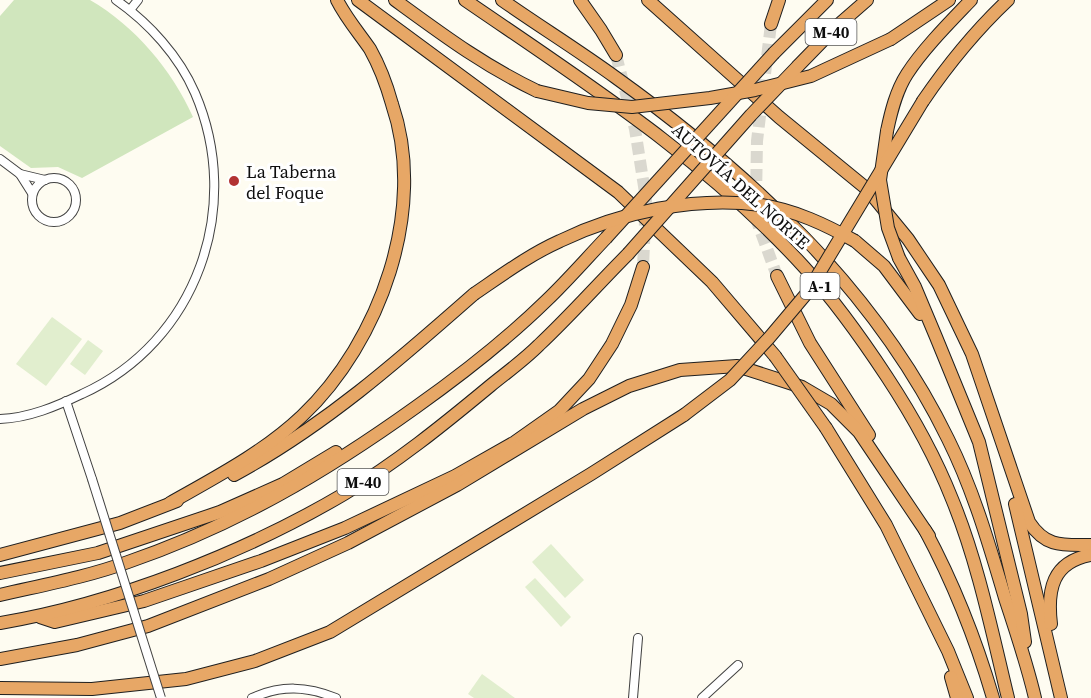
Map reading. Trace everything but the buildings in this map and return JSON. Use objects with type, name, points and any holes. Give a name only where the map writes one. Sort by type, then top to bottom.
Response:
[{"type":"highway","points":[[170,504],[255,454],[302,416],[340,373],[365,333],[398,248],[404,200],[403,164],[393,105],[371,51],[337,0]]},
{"type":"highway","points":[[358,0],[618,192],[712,282],[775,356],[826,428],[886,525],[967,698]]},
{"type":"highway","points":[[395,0],[489,66],[537,90],[588,104],[632,107],[710,98],[811,76],[891,39],[949,0]]},
{"type":"highway","name":"AUTOVÍA DEL NORTE","points":[[465,0],[650,129],[771,233],[834,302],[903,402],[931,452],[952,500],[974,567],[1008,698]]},
{"type":"highway","name":"AUTOVÍA DEL NORTE","points":[[502,0],[615,77],[742,177],[788,220],[849,287],[887,336],[921,388],[949,439],[988,539],[1027,664],[1035,698]]},
{"type":"highway","points":[[580,0],[616,55]]},
{"type":"highway","points":[[648,0],[779,117],[867,189],[908,239],[939,285],[972,354],[1029,522],[1036,533],[1052,543],[1091,545]]},
{"type":"highway","points":[[771,24],[778,0]]},
{"type":"highway","name":"M-40","points":[[0,595],[63,581],[127,563],[213,528],[274,499],[378,434],[438,391],[497,345],[546,301],[774,53],[827,0]]},
{"type":"highway","name":"M-40","points":[[0,624],[40,617],[135,589],[222,555],[286,526],[344,494],[440,428],[538,346],[628,254],[751,115],[836,27],[867,0]]},
{"type":"highway","points":[[971,0],[949,22],[907,75],[893,106],[880,180],[888,228],[899,258],[915,287],[979,442],[1022,614],[1027,664]]},
{"type":"highway","points":[[0,688],[92,689],[186,679],[255,661],[330,632],[684,415],[730,380],[807,292],[923,101],[952,59],[1008,0]]},
{"type":"highway","points":[[0,555],[120,523],[220,482],[268,457],[363,391],[474,294],[519,263],[560,240],[651,210],[691,204],[762,205],[795,213],[825,224],[855,241],[884,266],[936,337]]},
{"type":"highway","points":[[40,617],[55,621],[144,601],[261,561],[345,528],[454,476],[515,442],[559,411],[589,379],[612,344],[626,315],[643,267]]},
{"type":"highway","points":[[777,276],[810,343],[899,481],[928,536],[957,595],[981,657],[993,698]]},
{"type":"highway","points":[[0,659],[77,645],[148,626],[269,579],[348,543],[457,485],[583,410],[629,386],[680,369],[737,366],[802,387],[831,404],[859,432],[928,536]]},
{"type":"highway","points":[[0,573],[98,553],[220,512],[283,484],[362,437],[378,434]]},
{"type":"highway","points":[[1000,438],[1061,698]]},
{"type":"highway","points":[[1056,676],[1049,609],[1050,588],[1065,566],[1079,557],[1091,555]]},
{"type":"highway","points":[[934,624],[957,698]]},
{"type":"street","points":[[0,419],[16,418],[66,401],[97,387],[120,373],[143,354],[163,333],[178,312],[201,266],[210,235],[214,206],[214,162],[195,91],[169,50],[152,29],[117,0]]},
{"type":"street","points":[[130,10],[138,0]]},
{"type":"street","points":[[0,159],[20,174],[32,193]]},
{"type":"street","points":[[20,174],[45,180],[57,178],[73,187],[76,205],[73,213],[66,220],[57,223],[47,222],[39,218],[33,210],[32,193],[36,186],[45,180]]},
{"type":"street","points":[[66,401],[161,698]]},
{"type":"street","points":[[633,698],[638,638]]},
{"type":"street","points":[[702,698],[738,665]]},
{"type":"street","points":[[252,698],[278,689],[293,688],[308,689],[336,698]]},
{"type":"green space","points":[[14,0],[90,0],[137,36],[163,66],[193,117],[82,178],[58,167],[31,168],[0,146],[0,16]]},
{"type":"green space","points":[[52,317],[82,339],[46,386],[16,364]]},
{"type":"green space","points":[[88,340],[103,351],[85,375],[70,364]]},
{"type":"green space","points":[[551,544],[584,580],[565,598],[532,562]]},
{"type":"green space","points":[[535,578],[571,617],[561,627],[525,587]]},
{"type":"green space","points":[[482,674],[515,698],[474,698],[468,694]]},
{"type":"tunnel","points":[[756,199],[757,141],[771,24]]},
{"type":"tunnel","points":[[616,55],[635,129],[646,199],[643,267]]},
{"type":"tunnel","points":[[755,216],[777,276]]},
{"type":"place","name":"La Taberna del Foque","points":[[234,181]]}]
